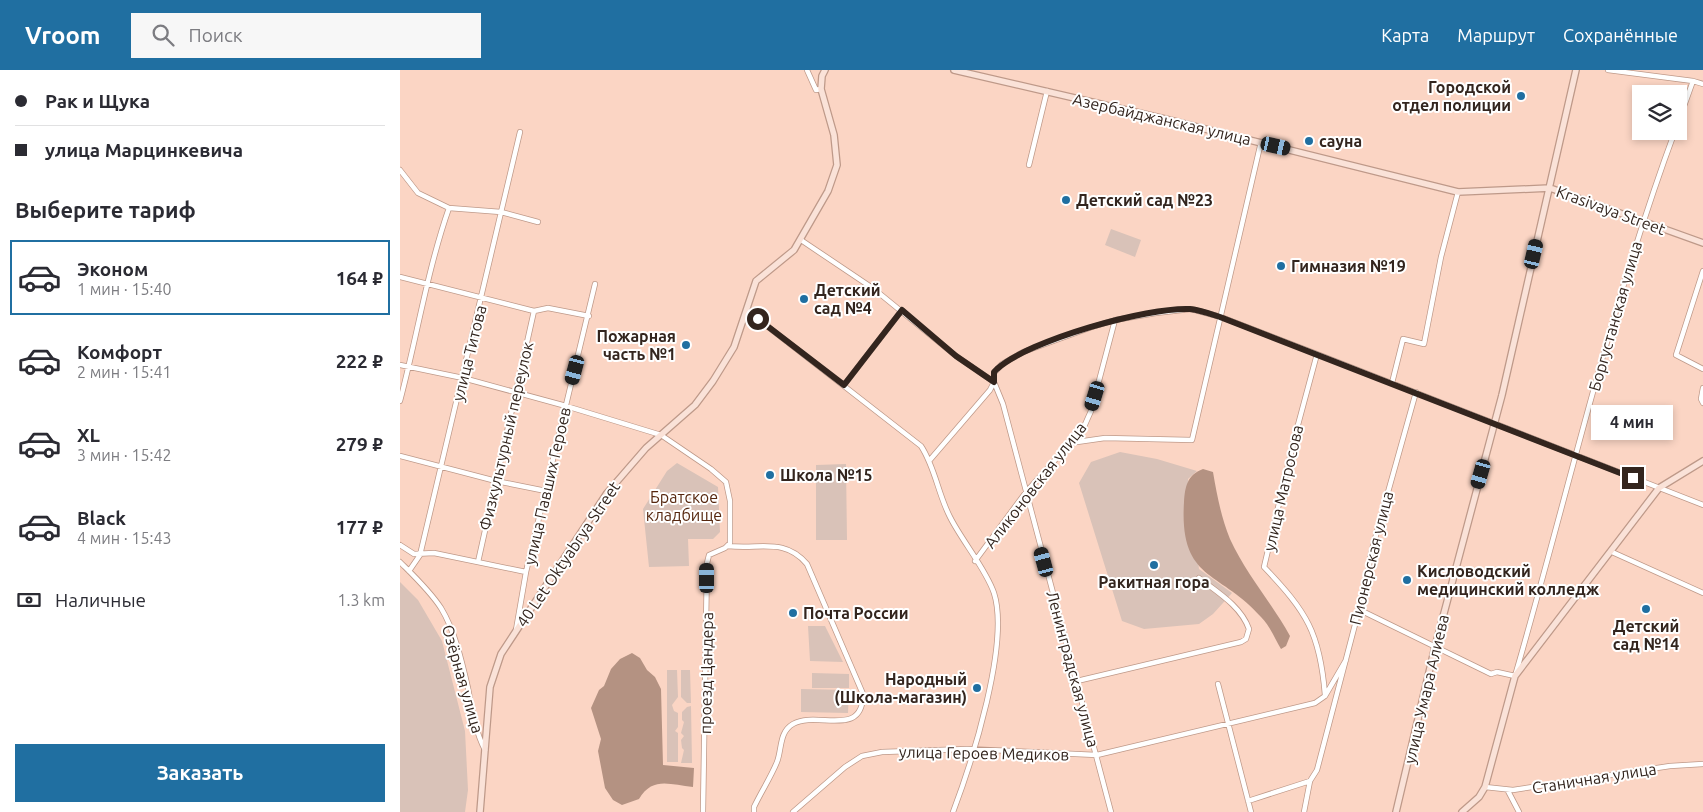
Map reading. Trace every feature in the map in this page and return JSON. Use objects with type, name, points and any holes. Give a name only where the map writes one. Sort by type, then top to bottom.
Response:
[{"type":"main road","name":"40 Let Oktyabrya Street","points":[[480,812],[490,687],[501,654],[604,497],[646,448],[695,405],[713,381],[731,353],[746,315],[756,281],[787,257],[801,240],[828,191],[837,165],[835,142],[821,89],[822,76],[825,70]]},
{"type":"main road","name":"Азербайджанская улица","points":[[954,70],[1261,142],[1458,192]]},
{"type":"main road","name":"улица Умара Алиева","points":[[1396,812],[1435,647],[1495,423],[1576,70]]},
{"type":"main road","name":"Krasivaya Street","points":[[1458,192],[1550,188],[1703,243]]},
{"type":"main road","points":[[1462,812],[1479,797],[1485,787],[1514,676],[1612,552],[1659,488],[1703,461]]},
{"type":"street","points":[[807,70],[816,90],[821,89]]},
{"type":"street","points":[[1608,70],[1693,81],[1703,84]]},
{"type":"street","points":[[1687,98],[1693,81]]},
{"type":"street","points":[[1029,165],[1047,91]]},
{"type":"street","name":"улица Титова","points":[[409,571],[420,555],[520,132]]},
{"type":"street","name":"Боргустанская улица","points":[[1514,676],[1642,221],[1672,140]]},
{"type":"street","points":[[1070,442],[1105,438],[1192,440],[1261,142]]},
{"type":"street","points":[[400,170],[418,193],[449,208],[501,212],[538,222]]},
{"type":"street","points":[[1392,383],[1403,339],[1424,344],[1441,257],[1458,192]]},
{"type":"street","points":[[400,401],[409,368],[426,284],[449,208]]},
{"type":"street","points":[[801,240],[902,310],[956,356],[994,382]]},
{"type":"street","points":[[1703,271],[1676,355],[1703,369]]},
{"type":"street","points":[[400,278],[534,311],[548,308],[590,316]]},
{"type":"street","name":"улица Павших Героев","points":[[516,630],[526,572],[590,316],[595,284]]},
{"type":"street","points":[[929,461],[990,390],[994,382],[994,372],[1022,352],[1115,320],[1191,309],[1220,317],[1317,354],[1703,505]]},
{"type":"street","points":[[844,385],[902,310]]},
{"type":"street","name":"Физкультурный переулок","points":[[478,562],[514,392],[534,311]]},
{"type":"street","points":[[746,315],[758,319],[921,446],[929,461],[950,516],[994,592],[997,619],[994,664],[974,749],[953,812]]},
{"type":"street","name":"Аликоновская улица","points":[[976,561],[1026,492],[1083,429],[1091,411],[1115,320]]},
{"type":"street","name":"улица Матросова","points":[[1317,354],[1295,436],[1264,567],[1288,592],[1310,624],[1322,662],[1325,696]]},
{"type":"street","points":[[400,365],[463,378],[566,406],[661,435],[711,469],[726,482],[730,501],[731,533],[728,546],[788,548],[798,553],[807,564],[863,694],[860,712],[854,717],[844,720],[805,719],[792,724],[784,733],[778,762],[754,807],[754,812]]},
{"type":"street","name":"Ленинградская улица","points":[[994,382],[1003,404],[1111,812]]},
{"type":"street","points":[[1703,388],[1701,399],[1703,404]]},
{"type":"street","name":"Пионерская улица","points":[[1304,812],[1310,781],[1317,770],[1357,617],[1362,611],[1371,553],[1416,392]]},
{"type":"street","points":[[400,456],[496,481],[546,491]]},
{"type":"street","points":[[400,545],[414,554],[434,553],[526,572]]},
{"type":"street","name":"проезд Цандера","points":[[703,812],[707,563],[709,555],[728,546]]},
{"type":"street","points":[[1612,552],[1703,593]]},
{"type":"street","name":"Озёрная улица","points":[[400,562],[441,608],[450,626],[467,685],[479,738],[485,750]]},
{"type":"street","points":[[1077,681],[1241,642],[1246,639],[1249,629],[1243,617],[1227,599],[1199,578]]},
{"type":"street","points":[[1362,611],[1491,674],[1497,672],[1514,676]]},
{"type":"street","points":[[1325,696],[1346,660]]},
{"type":"street","points":[[1218,684],[1251,812]]},
{"type":"street","name":"улица Героев Медиков","points":[[793,812],[845,767],[862,756],[882,752],[974,749],[1097,755],[1315,703],[1325,696]]},
{"type":"street","name":"Станичная улица","points":[[1485,787],[1508,791],[1670,766],[1703,764]]},
{"type":"street","points":[[1248,801],[1310,781]]},
{"type":"street","points":[[1508,791],[1519,812]]},
{"type":"green space","points":[[1111,229],[1141,240],[1135,257],[1105,245]]},
{"type":"green space","points":[[1120,452],[1157,459],[1197,471],[1188,479],[1199,569],[1232,593],[1213,614],[1199,624],[1144,629],[1122,621],[1079,483],[1091,462]]},
{"type":"green space","name":"Братское кладбище","points":[[677,463],[718,487],[720,532],[713,539],[688,539],[689,566],[649,567],[643,509],[667,471]]},
{"type":"green space","points":[[846,464],[847,540],[816,540],[816,465]]},
{"type":"green space","points":[[400,582],[418,600],[442,641],[465,731],[468,790],[465,812],[400,812]]},
{"type":"green space","points":[[808,626],[825,626],[843,662],[810,661]]},
{"type":"green space","points":[[667,670],[677,670],[678,697],[672,705],[674,711],[678,713],[678,727],[675,731],[678,733],[678,762],[667,762]]},
{"type":"green space","points":[[681,670],[690,670],[691,703],[687,703],[681,697]]},
{"type":"green space","points":[[812,673],[849,674],[849,688],[812,688]]},
{"type":"green space","points":[[801,689],[849,690],[848,713],[801,712]]},
{"type":"green space","points":[[691,706],[692,763],[681,763],[684,750],[681,740],[684,736],[681,733],[684,722],[682,720],[682,712]]},
{"type":"shaded area","points":[[1203,469],[1213,472],[1224,522],[1236,552],[1290,636],[1286,646],[1281,649],[1270,628],[1261,617],[1246,602],[1205,572],[1195,561],[1188,547],[1184,528],[1185,491],[1190,478]]},
{"type":"shaded area","points":[[632,653],[640,658],[647,670],[655,677],[661,689],[663,765],[694,768],[693,787],[669,784],[656,785],[650,787],[639,799],[622,805],[613,800],[605,788],[598,751],[601,739],[591,708],[599,690],[604,686],[611,669],[620,659]]},
{"type":"place","name":"Городской отдел полиции","points":[[1521,96]]},
{"type":"place","name":"сауна","points":[[1309,141]]},
{"type":"place","name":"Детский сад №23","points":[[1066,200]]},
{"type":"place","name":"Гимназия №19","points":[[1281,266]]},
{"type":"place","name":"Детский сад №4","points":[[804,299]]},
{"type":"place","name":"Пожарная часть №1","points":[[686,345]]},
{"type":"place","name":"Школа №15","points":[[770,475]]},
{"type":"place","name":"Ракитная гора","points":[[1154,565]]},
{"type":"place","name":"Кисловодский медицинский колледж","points":[[1407,580]]},
{"type":"place","name":"Детский сад №14","points":[[1646,609]]},
{"type":"place","name":"Почта России","points":[[793,613]]},
{"type":"place","name":"Народный (Школа-магазин)","points":[[977,688]]},
{"type":"route","points":[[758,319],[844,385],[902,310],[956,356],[981,375],[994,382],[994,372],[1007,360],[1022,352],[1115,320],[1156,312],[1191,309],[1209,313],[1317,354],[1633,478]]}]
